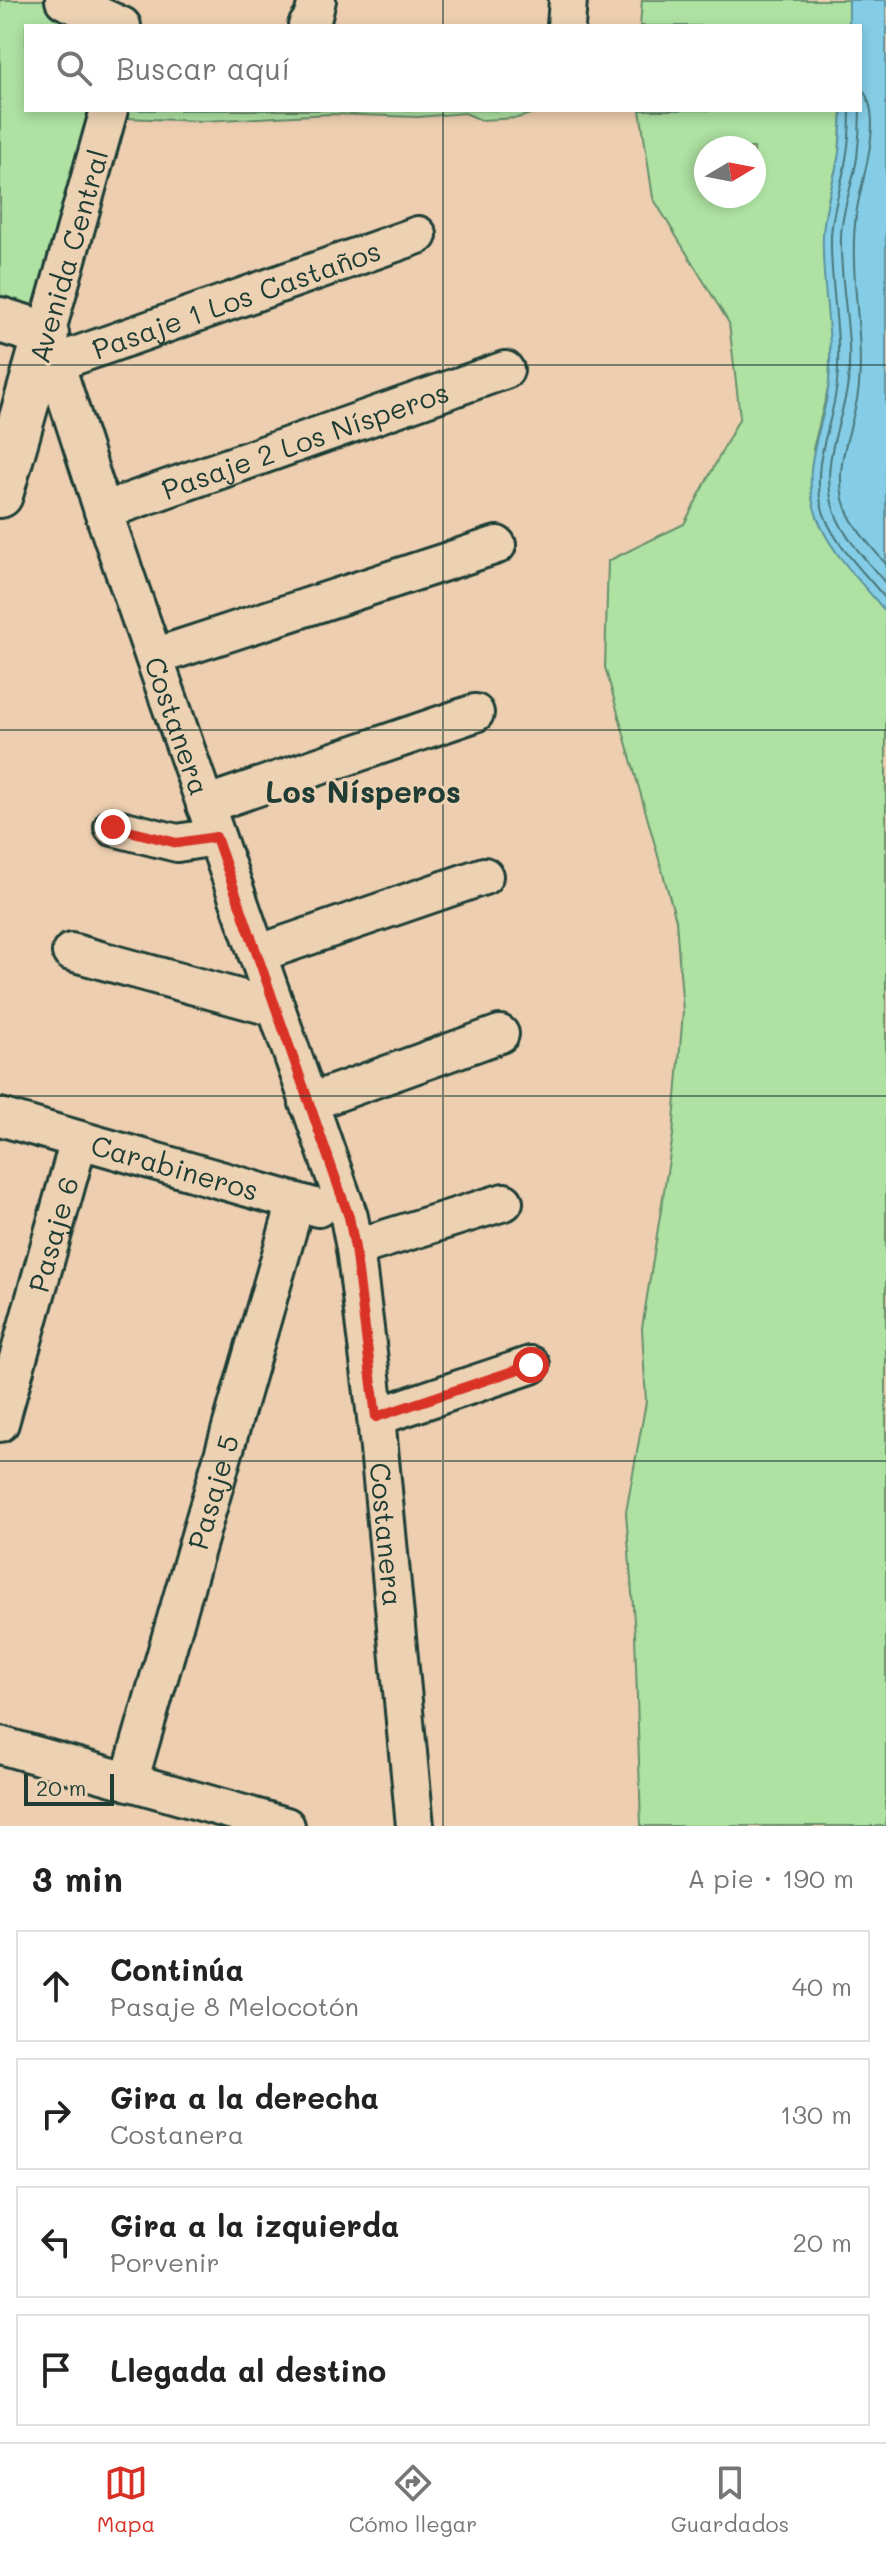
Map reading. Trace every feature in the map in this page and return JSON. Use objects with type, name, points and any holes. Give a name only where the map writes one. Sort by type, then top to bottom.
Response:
[{"type":"street","points":[[64,0],[118,24]]},
{"type":"street","points":[[308,24],[317,0]]},
{"type":"street","points":[[566,24],[568,0]]},
{"type":"street","name":"Avenida Central","points":[[0,495],[50,348],[109,112]]},
{"type":"street","name":"Pasaje 1 Los Castaños","points":[[50,348],[418,235]]},
{"type":"street","points":[[0,320],[50,348]]},
{"type":"street","name":"Costanera","points":[[50,348],[103,511],[352,1232],[376,1417],[415,1826]]},
{"type":"street","name":"Pasaje 2 Los Nísperos","points":[[103,511],[505,370]]},
{"type":"street","points":[[154,657],[497,545]]},
{"type":"street","points":[[113,827],[177,843],[211,821],[475,713]]},
{"type":"street","points":[[257,954],[484,876]]},
{"type":"street","points":[[71,952],[275,1008]]},
{"type":"street","points":[[308,1103],[500,1034]]},
{"type":"street","name":"Carabineros","points":[[0,1117],[296,1202],[352,1232]]},
{"type":"street","name":"Pasaje 6","points":[[0,1423],[79,1140]]},
{"type":"street","name":"Pasaje 5","points":[[129,1782],[296,1202]]},
{"type":"street","points":[[352,1232],[504,1202]]},
{"type":"street","points":[[376,1417],[531,1365]]},
{"type":"street","points":[[0,1745],[129,1782],[175,1811],[286,1826]]},
{"type":"green space","points":[[0,0],[46,0],[101,24],[24,24],[24,112],[92,112],[34,312],[0,302]]},
{"type":"green space","points":[[642,0],[849,0],[849,24],[640,24]]},
{"type":"green space","points":[[127,112],[537,112],[517,118],[481,120],[465,113],[418,117],[330,114],[204,121],[125,118]]},
{"type":"green space","points":[[640,112],[842,112],[839,156],[823,234],[831,341],[829,385],[813,449],[838,553],[886,612],[886,1826],[641,1826],[635,1634],[626,1512],[646,1402],[642,1328],[673,1135],[683,1011],[676,920],[605,667],[608,561],[684,524],[740,417],[729,323],[653,198]]},
{"type":"water","points":[[849,0],[886,0],[886,612],[844,563],[826,536],[814,507],[811,490],[812,459],[827,398],[830,364],[824,226],[839,153],[842,112],[862,112],[862,24],[849,24]]},
{"type":"district","name":"Los Nísperos","points":[[363,791]]},
{"type":"route","points":[[113,827],[177,843],[216,837],[349,1217],[376,1417],[531,1365]]}]
